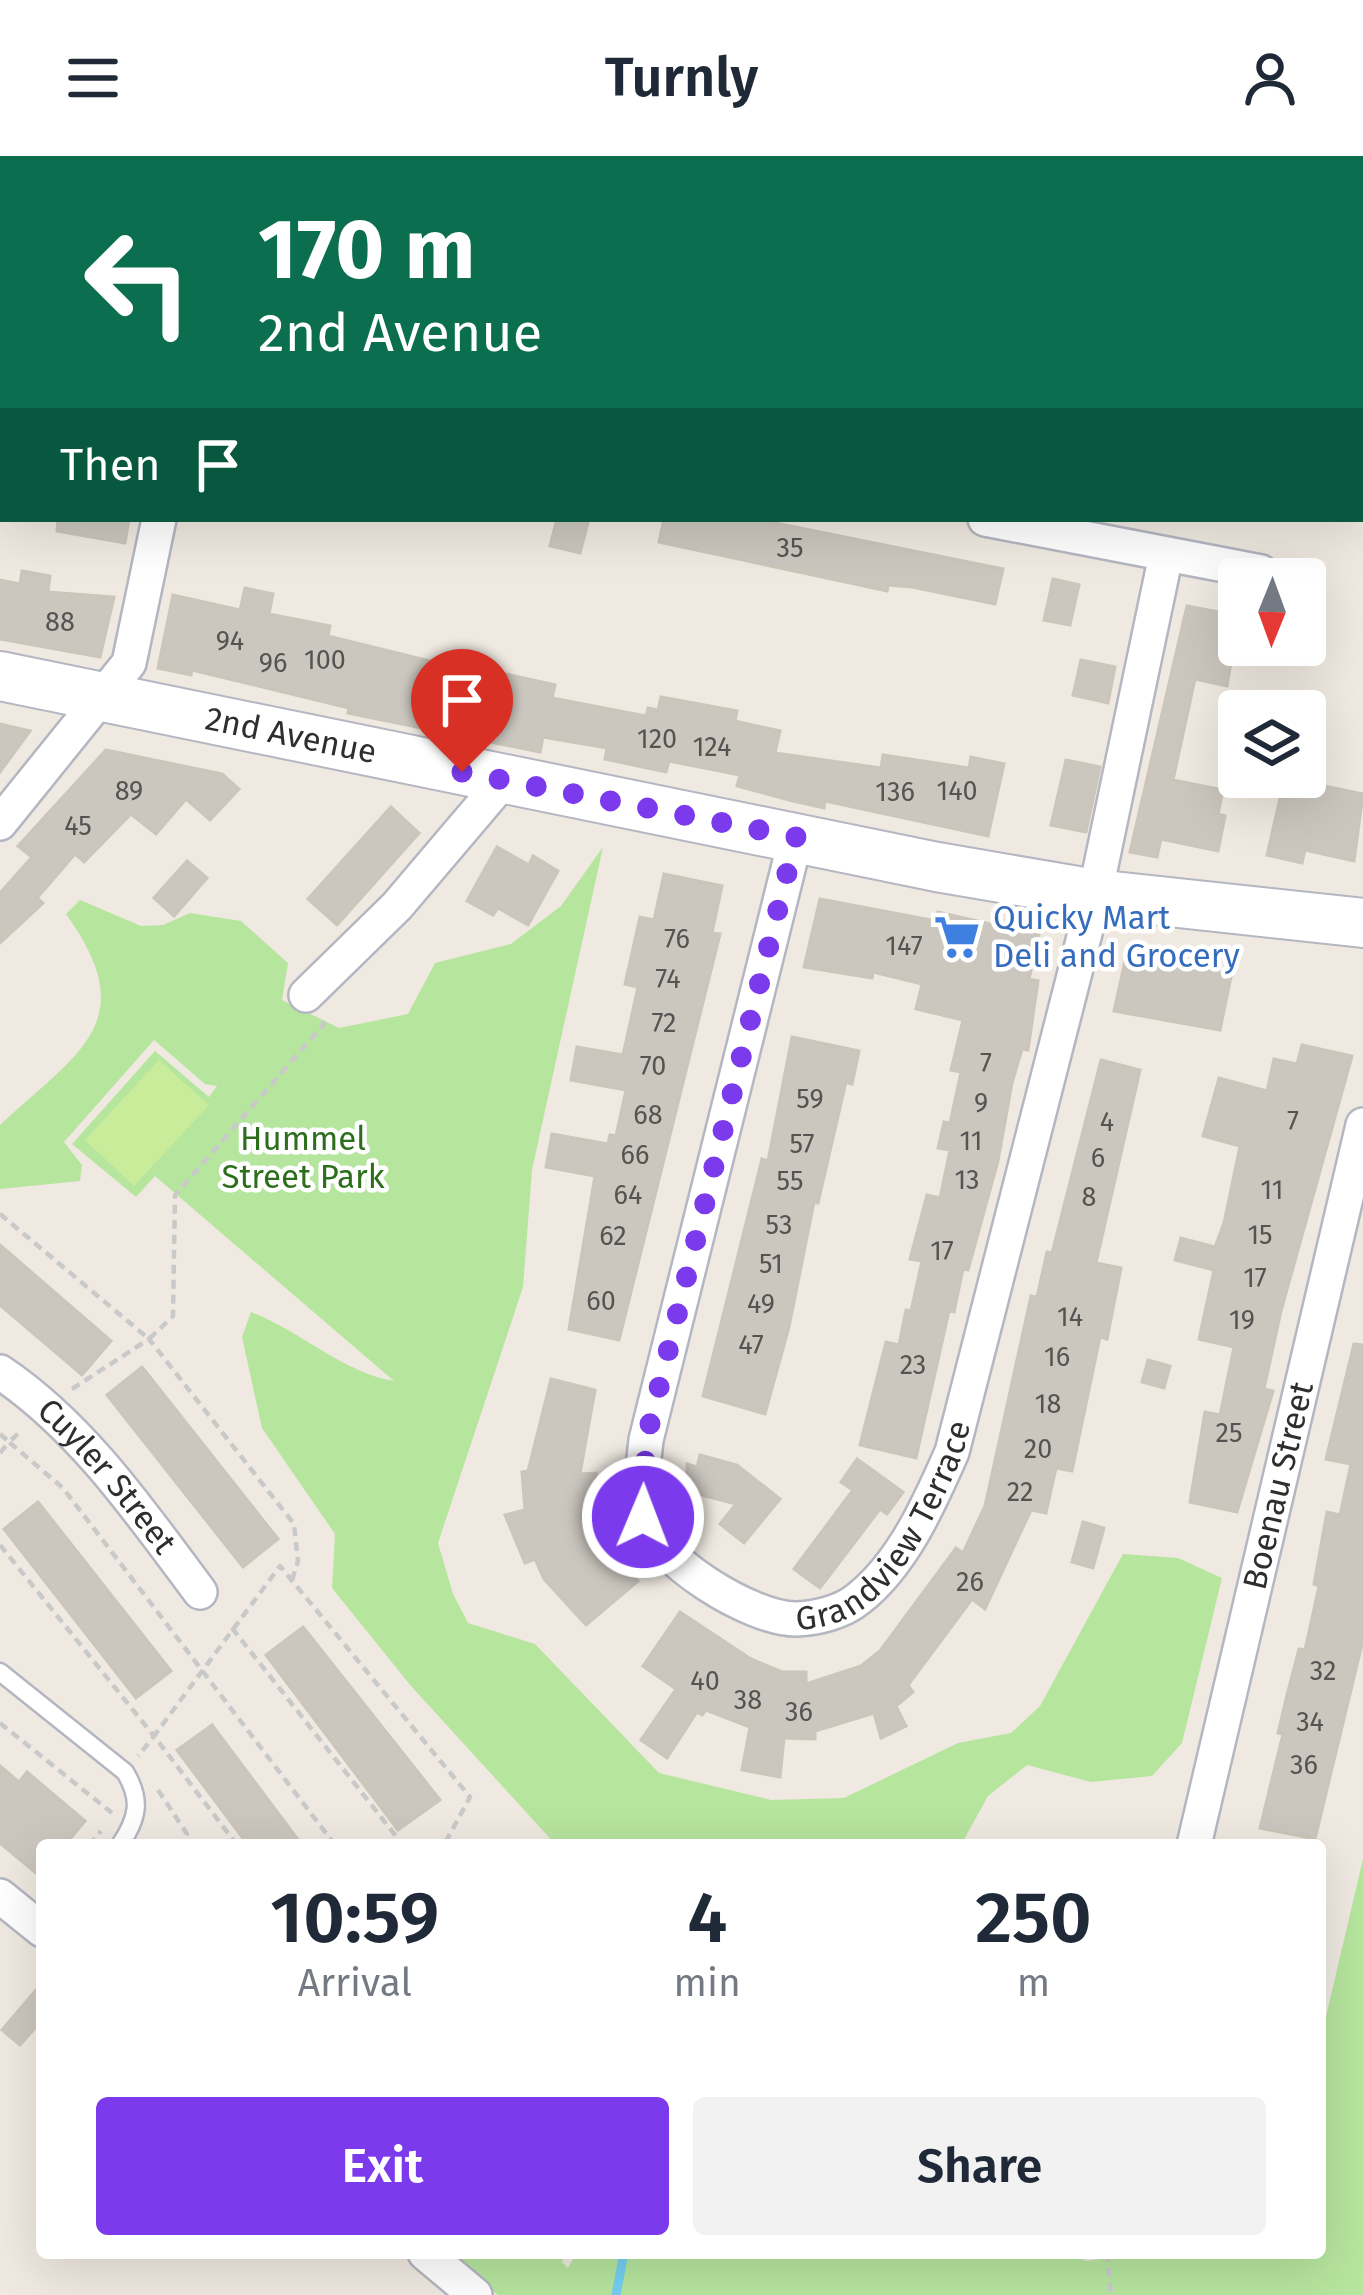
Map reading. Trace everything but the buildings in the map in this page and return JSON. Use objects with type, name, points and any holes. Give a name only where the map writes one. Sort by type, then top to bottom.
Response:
[{"type":"street","points":[[0,823],[129,663],[158,522]]},
{"type":"street","points":[[1001,522],[1218,564]]},
{"type":"street","name":"Grandview Terrace","points":[[796,837],[646,1440],[642,1485],[643,1517],[665,1555],[746,1605],[794,1619],[838,1612],[878,1580],[926,1512],[952,1452],[1095,894],[1166,555]]},
{"type":"street","name":"2nd Avenue","points":[[0,676],[1095,894],[1363,923]]},
{"type":"street","points":[[306,995],[397,906],[504,780]]},
{"type":"street","name":"Boenau Street","points":[[1195,1839],[1363,1125]]},
{"type":"street","name":"Cuyler Street","points":[[0,1372],[45,1407],[90,1452],[200,1592]]},
{"type":"street","points":[[0,1896],[36,1925]]},
{"type":"street","points":[[431,2259],[475,2295]]},
{"type":"lane","points":[[0,1672],[125,1772],[138,1792],[135,1822],[124,1839]]},
{"type":"path","points":[[0,1453],[45,1407],[149,1339],[173,1316],[175,1195],[324,1024],[306,995]]},
{"type":"path","points":[[0,1214],[149,1339],[294,1524],[298,1562],[292,1580]]},
{"type":"path","points":[[0,1434],[63,1488],[330,1839]]},
{"type":"path","points":[[0,1545],[232,1839]]},
{"type":"path","points":[[136,1758],[280,1566],[470,1797],[447,1839]]},
{"type":"path","points":[[232,1628],[398,1839]]},
{"type":"path","points":[[0,1723],[114,1815],[94,1839]]},
{"type":"path","points":[[149,1777],[188,1834],[184,1839]]},
{"type":"path","points":[[1108,2259],[1111,2295]]},
{"type":"green space","name":"Hummel Street Park","points":[[603,847],[532,1170],[523,1287],[438,1543],[453,1594],[468,1623],[535,1644],[659,1773],[771,1800],[844,1798],[958,1743],[1011,1733],[1040,1706],[1123,1554],[1178,1558],[1222,1578],[1182,1743],[1152,1776],[1091,1782],[1027,1765],[988,1796],[964,1839],[551,1839],[411,1686],[332,1588],[335,1534],[262,1428],[242,1337],[251,1312],[357,1369],[394,1381],[155,1176],[136,1197],[72,1144],[155,1051],[209,1097],[217,1086],[205,1084],[154,1040],[64,1142],[82,1165],[80,1181],[0,1189],[0,1125],[76,1054],[92,1032],[100,1008],[99,982],[89,951],[66,914],[80,900],[141,926],[163,925],[190,913],[241,921],[288,963],[282,1000],[339,1028],[408,1014],[435,963],[511,944],[561,906]]},
{"type":"green space","points":[[159,1060],[209,1105],[134,1186],[85,1140]]},
{"type":"green space","points":[[1363,1859],[1363,2295],[498,2295],[454,2259],[563,2259],[568,2268],[573,2259],[1326,2259],[1326,2016]]},
{"type":"waterway","points":[[616,2295],[623,2259]]},
{"type":"place","name":"Quicky Mart Deli and Grocery","points":[[957,937]]},
{"type":"route","points":[[462,772],[796,837],[646,1440],[643,1517]]}]
